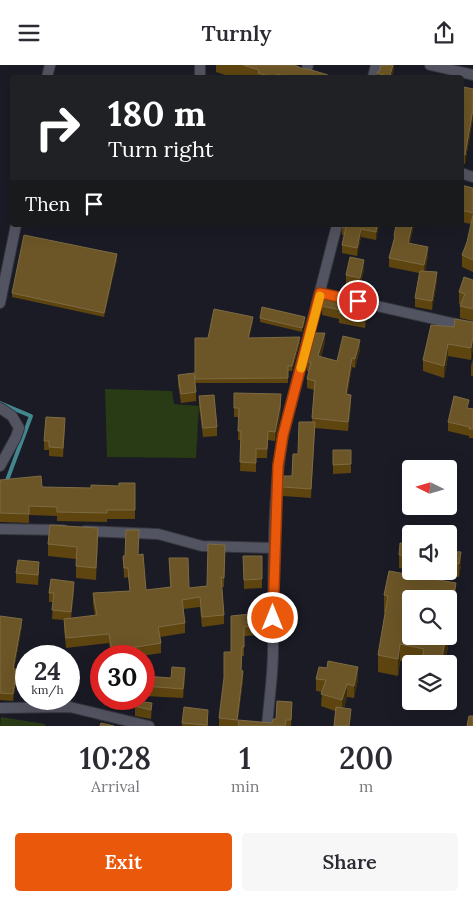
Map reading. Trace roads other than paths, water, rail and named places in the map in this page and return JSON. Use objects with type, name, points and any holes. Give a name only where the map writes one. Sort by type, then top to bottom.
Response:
[{"type":"street","points":[[430,65],[473,75]]},
{"type":"street","points":[[0,303],[16,227]]},
{"type":"street","points":[[267,726],[273,651],[274,548],[278,466],[283,435],[336,227]]},
{"type":"street","points":[[320,293],[473,327]]},
{"type":"street","points":[[0,408],[12,416],[19,428],[0,466]]},
{"type":"street","points":[[0,529],[158,534],[202,546],[274,548]]},
{"type":"street","points":[[0,708],[70,707],[149,726]]},
{"type":"waterway","points":[[0,403],[31,416],[6,483]]}]
